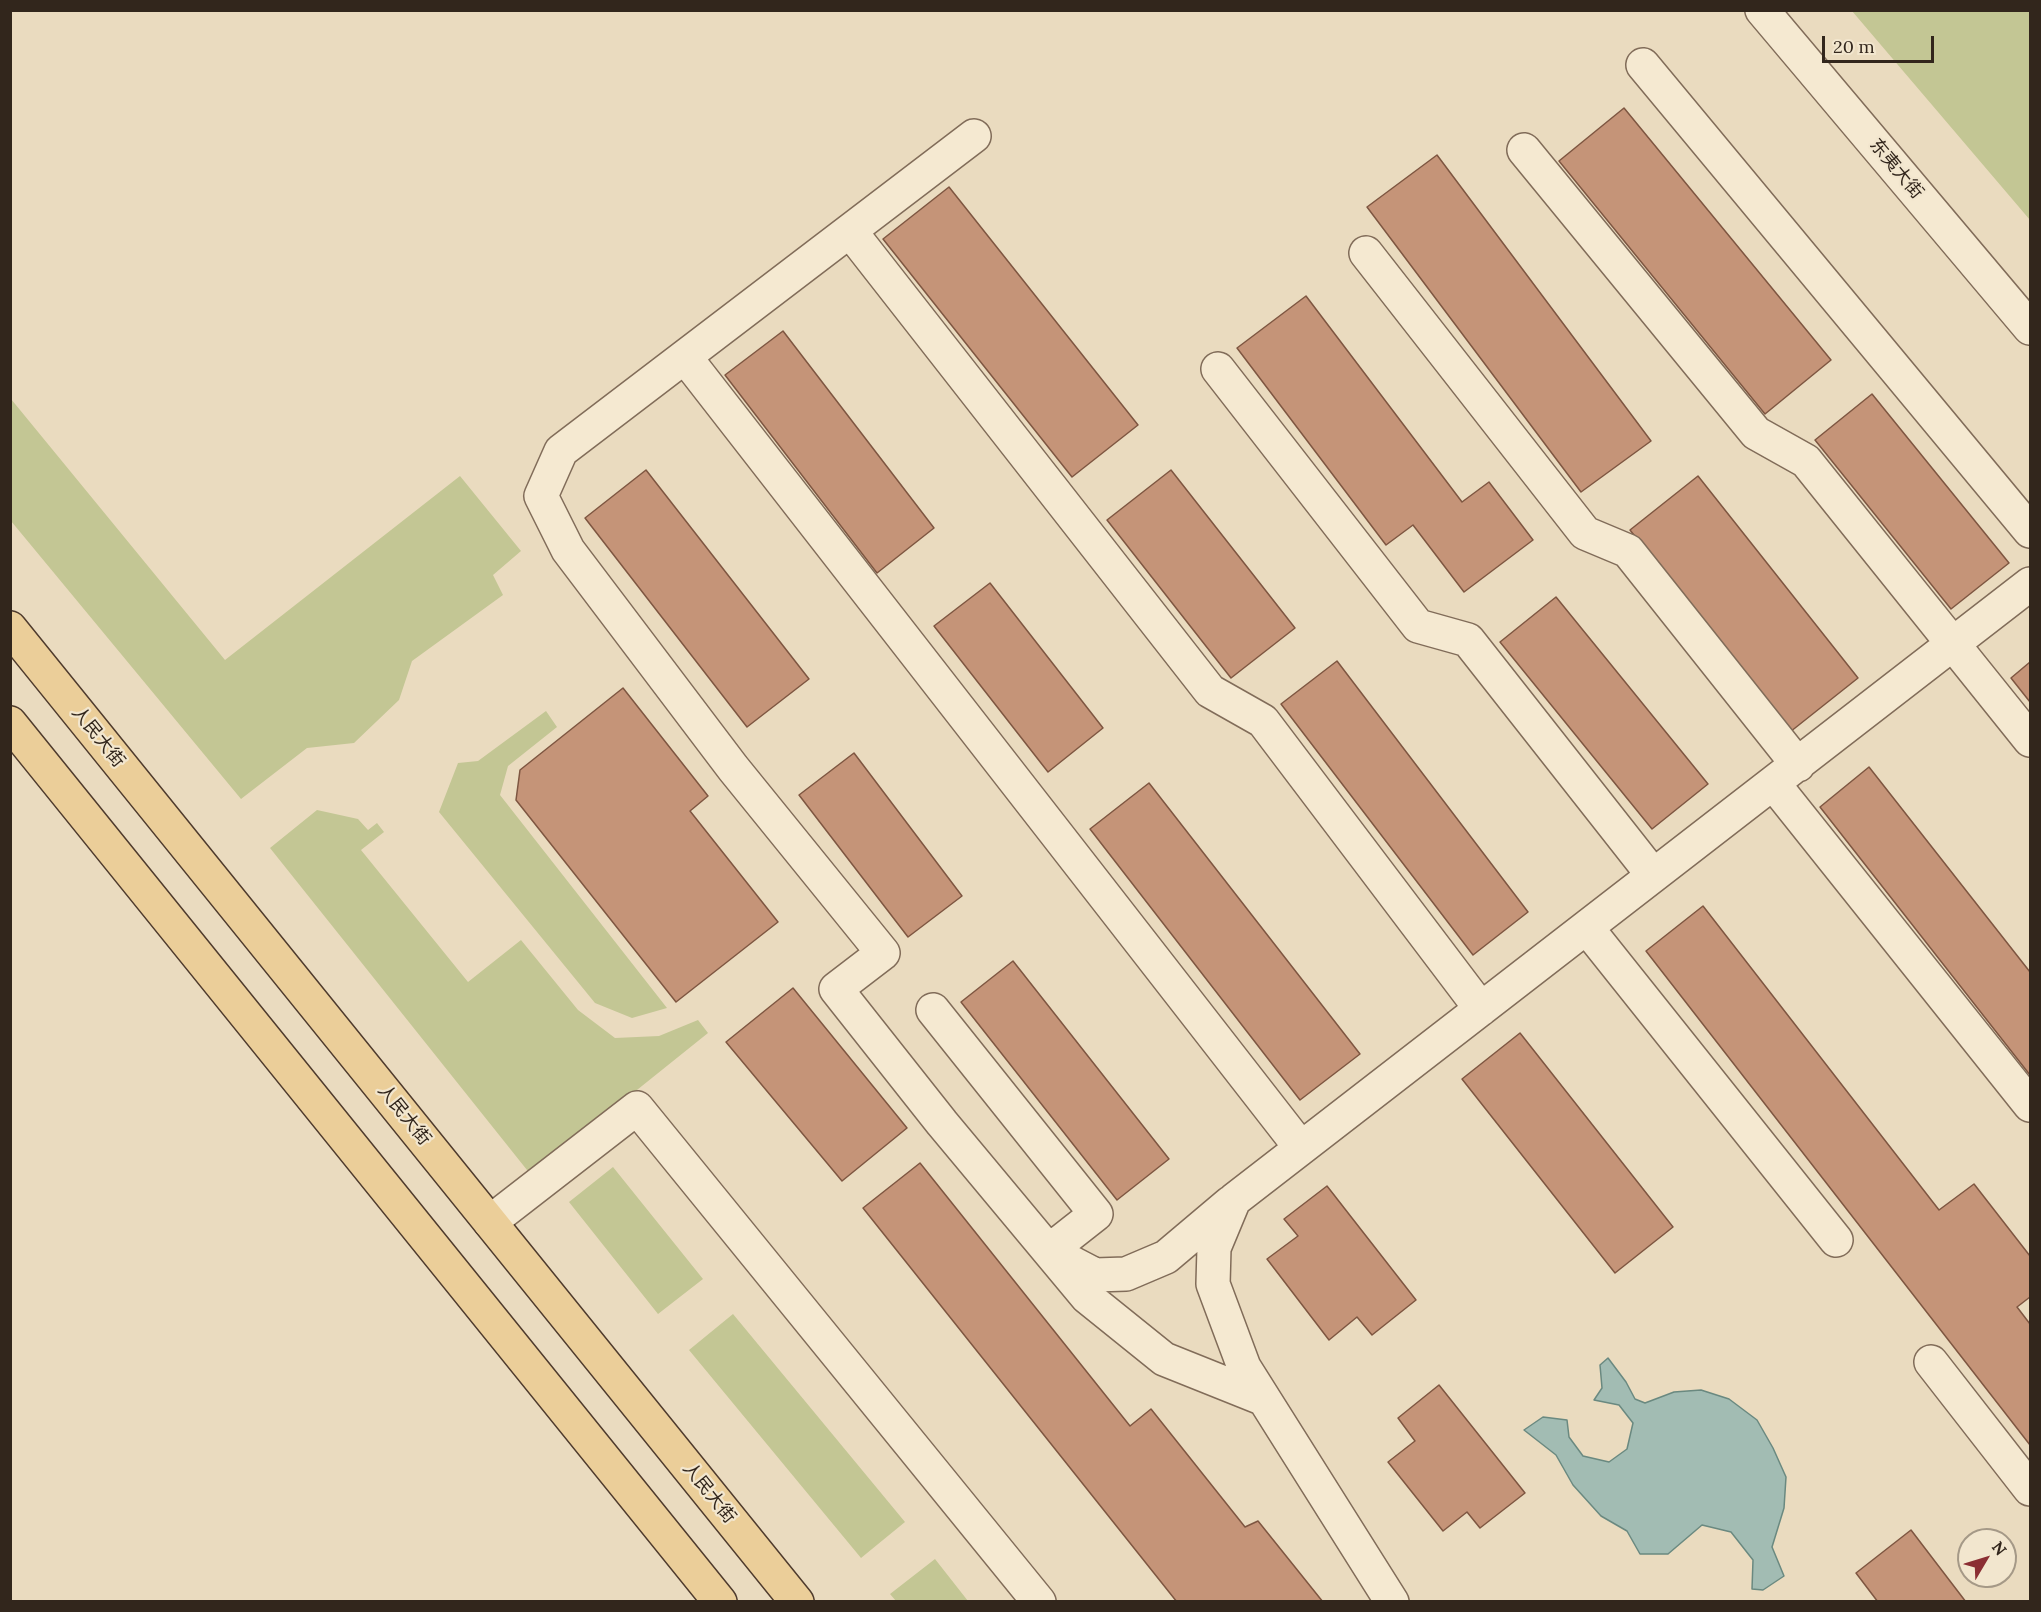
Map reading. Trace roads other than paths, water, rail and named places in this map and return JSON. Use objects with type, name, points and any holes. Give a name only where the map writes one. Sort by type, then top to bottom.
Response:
[{"type":"main road","name":"人民大街","points":[[10,628],[797,1602]]},
{"type":"main road","points":[[10,723],[720,1602]]},
{"type":"street","name":"东夷大街","points":[[1762,10],[2031,328]]},
{"type":"street","points":[[1643,65],[2031,531]]},
{"type":"street","points":[[974,136],[561,451],[542,496],[568,550],[733,768],[883,953],[836,989],[942,1123],[1087,1297],[1164,1359],[1264,1399]]},
{"type":"street","points":[[1524,150],[1756,433],[1806,461],[2031,740]]},
{"type":"street","points":[[850,231],[1210,692],[1263,721],[1481,1009]]},
{"type":"street","points":[[1366,253],[1585,532],[1628,551],[1786,774],[2031,1105]]},
{"type":"street","points":[[685,357],[1301,1148]]},
{"type":"street","points":[[1218,369],[1418,626],[1468,640],[1653,875]]},
{"type":"street","points":[[1049,1251],[1095,1275],[1126,1274],[1166,1257],[1234,1200],[2031,584]]},
{"type":"street","points":[[1587,928],[1836,1240]]},
{"type":"street","points":[[933,1010],[1096,1214],[1049,1251]]},
{"type":"street","points":[[490,1222],[637,1108],[1039,1602]]},
{"type":"street","points":[[1234,1200],[1214,1248],[1213,1284],[1244,1367],[1392,1602]]},
{"type":"street","points":[[1931,1362],[2031,1489]]},
{"type":"water","points":[[1608,1358],[1626,1382],[1635,1399],[1645,1403],[1674,1392],[1701,1390],[1729,1399],[1757,1420],[1786,1477],[1784,1508],[1772,1547],[1784,1576],[1763,1590],[1752,1589],[1753,1560],[1731,1532],[1702,1525],[1668,1554],[1640,1554],[1627,1531],[1601,1516],[1573,1485],[1556,1455],[1524,1430],[1543,1417],[1567,1420],[1569,1437],[1583,1456],[1609,1462],[1627,1449],[1633,1423],[1619,1405],[1594,1400],[1602,1388],[1600,1365]]}]
